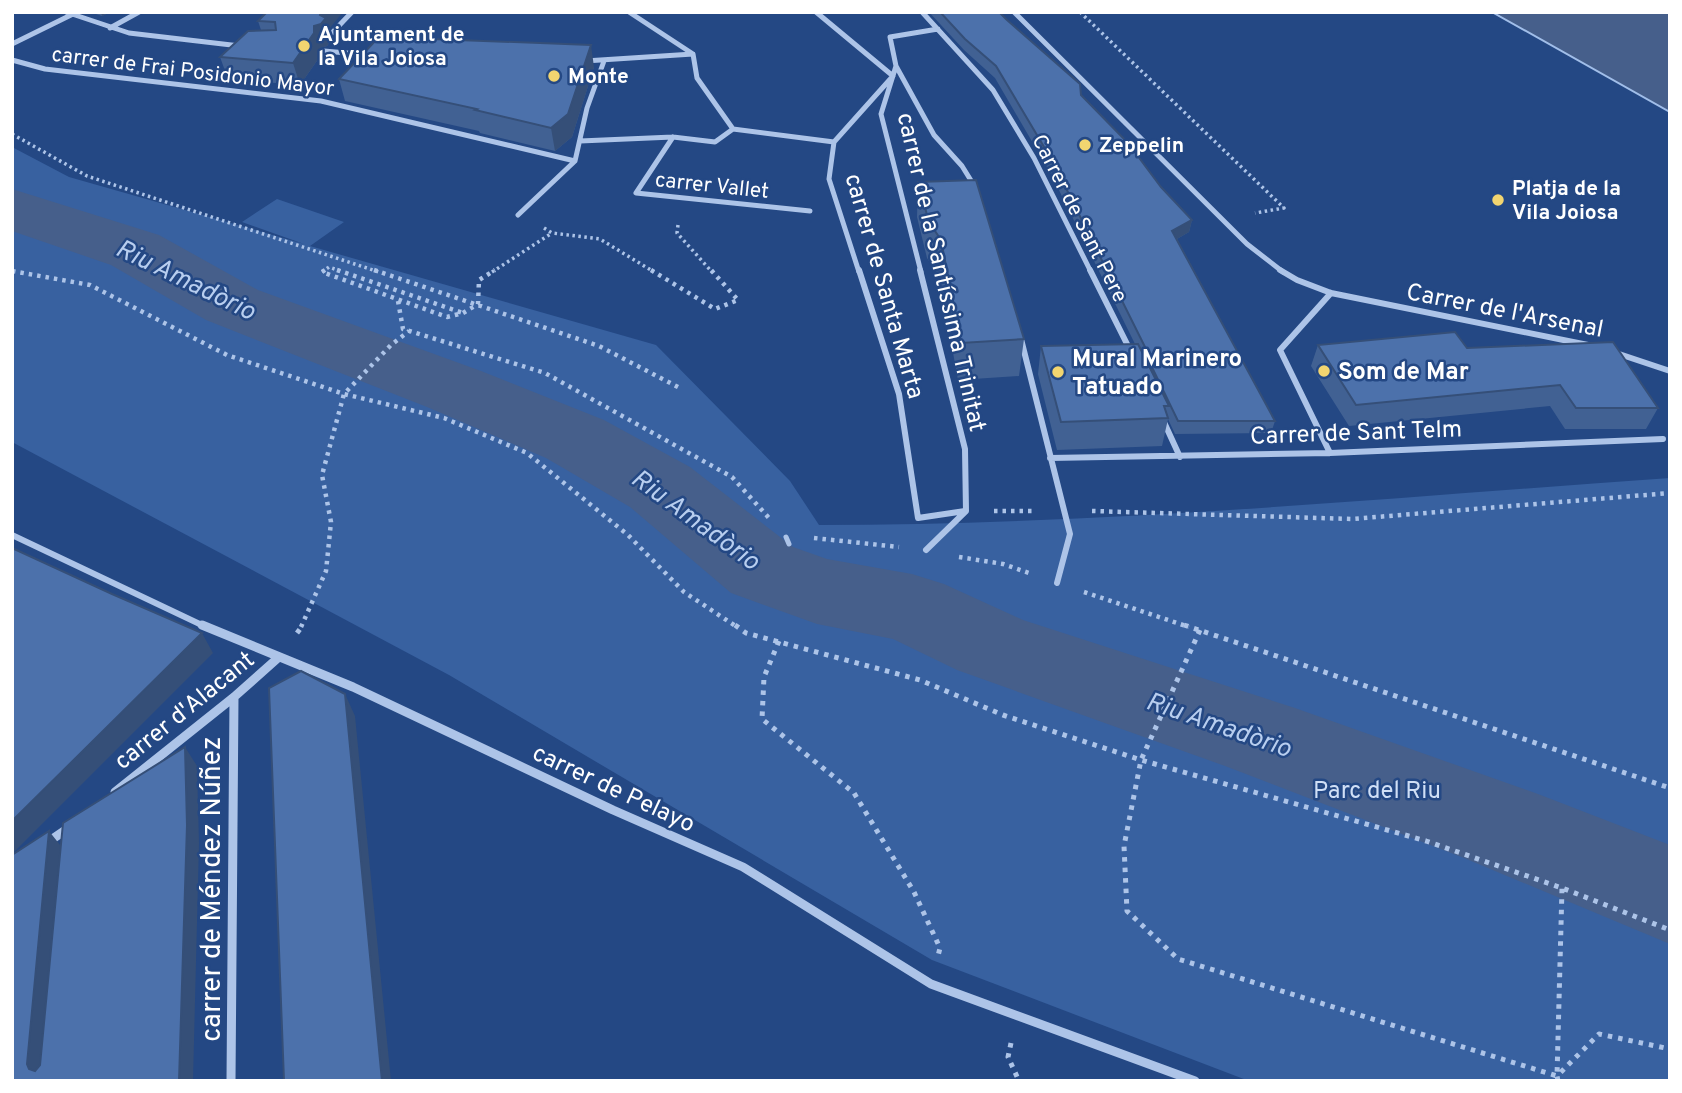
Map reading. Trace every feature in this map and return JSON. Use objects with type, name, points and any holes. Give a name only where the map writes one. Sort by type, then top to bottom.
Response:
[{"type":"street","points":[[110,28],[139,12]]},
{"type":"street","points":[[331,34],[352,12]]},
{"type":"street","points":[[629,12],[693,54],[697,78],[733,129]]},
{"type":"street","points":[[580,141],[673,137],[715,142],[733,129],[834,142],[892,76],[816,12]]},
{"type":"street","name":"Carrer de Sant Pere","points":[[922,12],[993,90],[1034,158],[1134,358]]},
{"type":"street","name":"Carrer de l'Arsenal","points":[[1014,12],[1247,244],[1297,280],[1331,293],[1591,346]]},
{"type":"street","points":[[12,44],[69,13],[110,28],[180,41],[253,47]]},
{"type":"street","name":"carrer de la Santíssima Trinitat","points":[[938,29],[890,37],[896,65],[881,114],[965,449],[966,511]]},
{"type":"street","points":[[324,51],[381,56]]},
{"type":"street","points":[[577,60],[604,61],[693,54]]},
{"type":"street","name":"carrer de Frai Posidonio Mayor","points":[[12,60],[45,69],[285,95],[439,127],[491,143],[575,161]]},
{"type":"street","points":[[518,215],[575,161],[587,108],[604,61]]},
{"type":"street","points":[[896,65],[910,85],[932,133],[971,175],[979,201]]},
{"type":"street","name":"carrer Vallet","points":[[673,137],[636,193],[810,211]]},
{"type":"street","name":"carrer de Santa Marta","points":[[834,142],[829,180],[899,394],[918,518],[966,511]]},
{"type":"street","points":[[1330,453],[1280,350],[1331,293]]},
{"type":"street","points":[[1019,331],[1031,370],[1070,534],[1057,583]]},
{"type":"street","name":"Carrer de l'Arsenal","points":[[1602,349],[1670,371]]},
{"type":"street","points":[[1157,408],[1180,457]]},
{"type":"street","name":"Carrer de Sant Telm","points":[[1050,458],[1330,453],[1663,439]]},
{"type":"street","points":[[926,550],[966,511]]},
{"type":"street","name":"carrer de Pelayo","points":[[12,536],[181,617],[353,687],[613,810],[743,867],[932,984],[1195,1081]]},
{"type":"street","name":"carrer d'Alacant","points":[[107,798],[234,697],[279,657]]},
{"type":"street","name":"carrer de Méndez Núñez","points":[[231,1081],[234,697]]},
{"type":"street","points":[[43,846],[80,818]]},
{"type":"street","points":[[71,838],[72,825]]},
{"type":"path","points":[[1080,12],[1284,208],[1251,214]]},
{"type":"path","points":[[12,134],[87,176],[599,346],[678,387]]},
{"type":"path","points":[[478,304],[480,280],[552,233],[600,239],[715,309],[738,300],[677,233],[683,198]]},
{"type":"path","points":[[463,313],[329,267],[321,272],[447,317],[463,313],[478,304]]},
{"type":"path","points":[[12,271],[90,285],[227,355],[344,394],[444,418],[527,453],[628,535],[684,592],[746,633],[920,680],[1003,715],[1141,760],[1426,841],[1562,888],[1670,930]]},
{"type":"path","points":[[398,301],[403,329],[545,373],[732,477],[764,512]]},
{"type":"path","points":[[296,634],[306,621],[326,571],[331,522],[322,475],[344,394],[408,331]]},
{"type":"path","points":[[966,511],[1063,510],[1352,519],[1670,493]]},
{"type":"path","points":[[818,537],[926,550],[1003,564],[1670,788]]},
{"type":"path","points":[[1200,631],[1141,760],[1124,846],[1127,911],[1178,959],[1558,1078]]},
{"type":"path","points":[[779,641],[764,677],[762,719],[854,793],[914,892],[940,948],[932,984]]},
{"type":"path","points":[[1558,1078],[1562,888]]},
{"type":"path","points":[[1558,1078],[1599,1034],[1670,1049]]},
{"type":"green space","name":"Parc del Riu","points":[[12,147],[69,177],[304,244],[242,222],[277,199],[344,222],[310,246],[656,345],[790,481],[819,525],[925,524],[1138,515],[1670,478],[1670,1081],[1249,1081],[932,960],[449,675],[12,442]]},
{"type":"shaded area","points":[[1492,12],[1670,12],[1670,112]]},
{"type":"building","points":[[267,12],[321,12],[320,15],[326,18],[321,24],[314,26],[314,33],[293,63],[220,57],[248,31],[276,30],[275,22],[258,21]]},
{"type":"building","points":[[940,12],[999,12],[1080,84],[1081,95],[1128,143],[1161,187],[1192,220],[1172,231],[1275,421],[1178,421],[1148,359],[1151,359],[1053,162],[996,66]]},
{"type":"building","points":[[379,37],[591,45],[568,114],[551,128],[339,79]]},
{"type":"building","points":[[976,180],[1024,339],[961,343],[941,240],[929,222],[918,182]]},
{"type":"building","points":[[1455,332],[1467,348],[1613,342],[1658,408],[1576,408],[1560,385],[1356,405],[1318,345]]},
{"type":"building","points":[[1138,344],[1169,406],[1164,406],[1168,418],[1061,422],[1041,346]]},
{"type":"building","points":[[12,548],[202,633],[12,821]]},
{"type":"building","points":[[301,671],[345,694],[382,1081],[284,1081],[269,688]]},
{"type":"building","points":[[185,747],[187,825],[179,1081],[12,1081],[12,855],[49,831],[27,1064],[29,1069],[35,1071],[40,1065],[63,823]]},
{"type":"waterway","name":"Riu Amadòrio","points":[[12,209],[135,250],[232,305],[454,389],[575,439],[660,487],[762,570],[817,591],[912,608],[990,645],[1260,737],[1501,826],[1670,895]]},
{"type":"place","name":"Ajuntament de la Vila Joiosa","points":[[304,46]]},
{"type":"place","name":"Monte","points":[[554,76]]},
{"type":"place","name":"Zeppelin","points":[[1085,145]]},
{"type":"place","name":"Platja de la Vila Joiosa","points":[[1498,200]]},
{"type":"place","name":"Som de Mar","points":[[1324,371]]},
{"type":"place","name":"Mural Marinero Tatuado","points":[[1058,372]]}]
